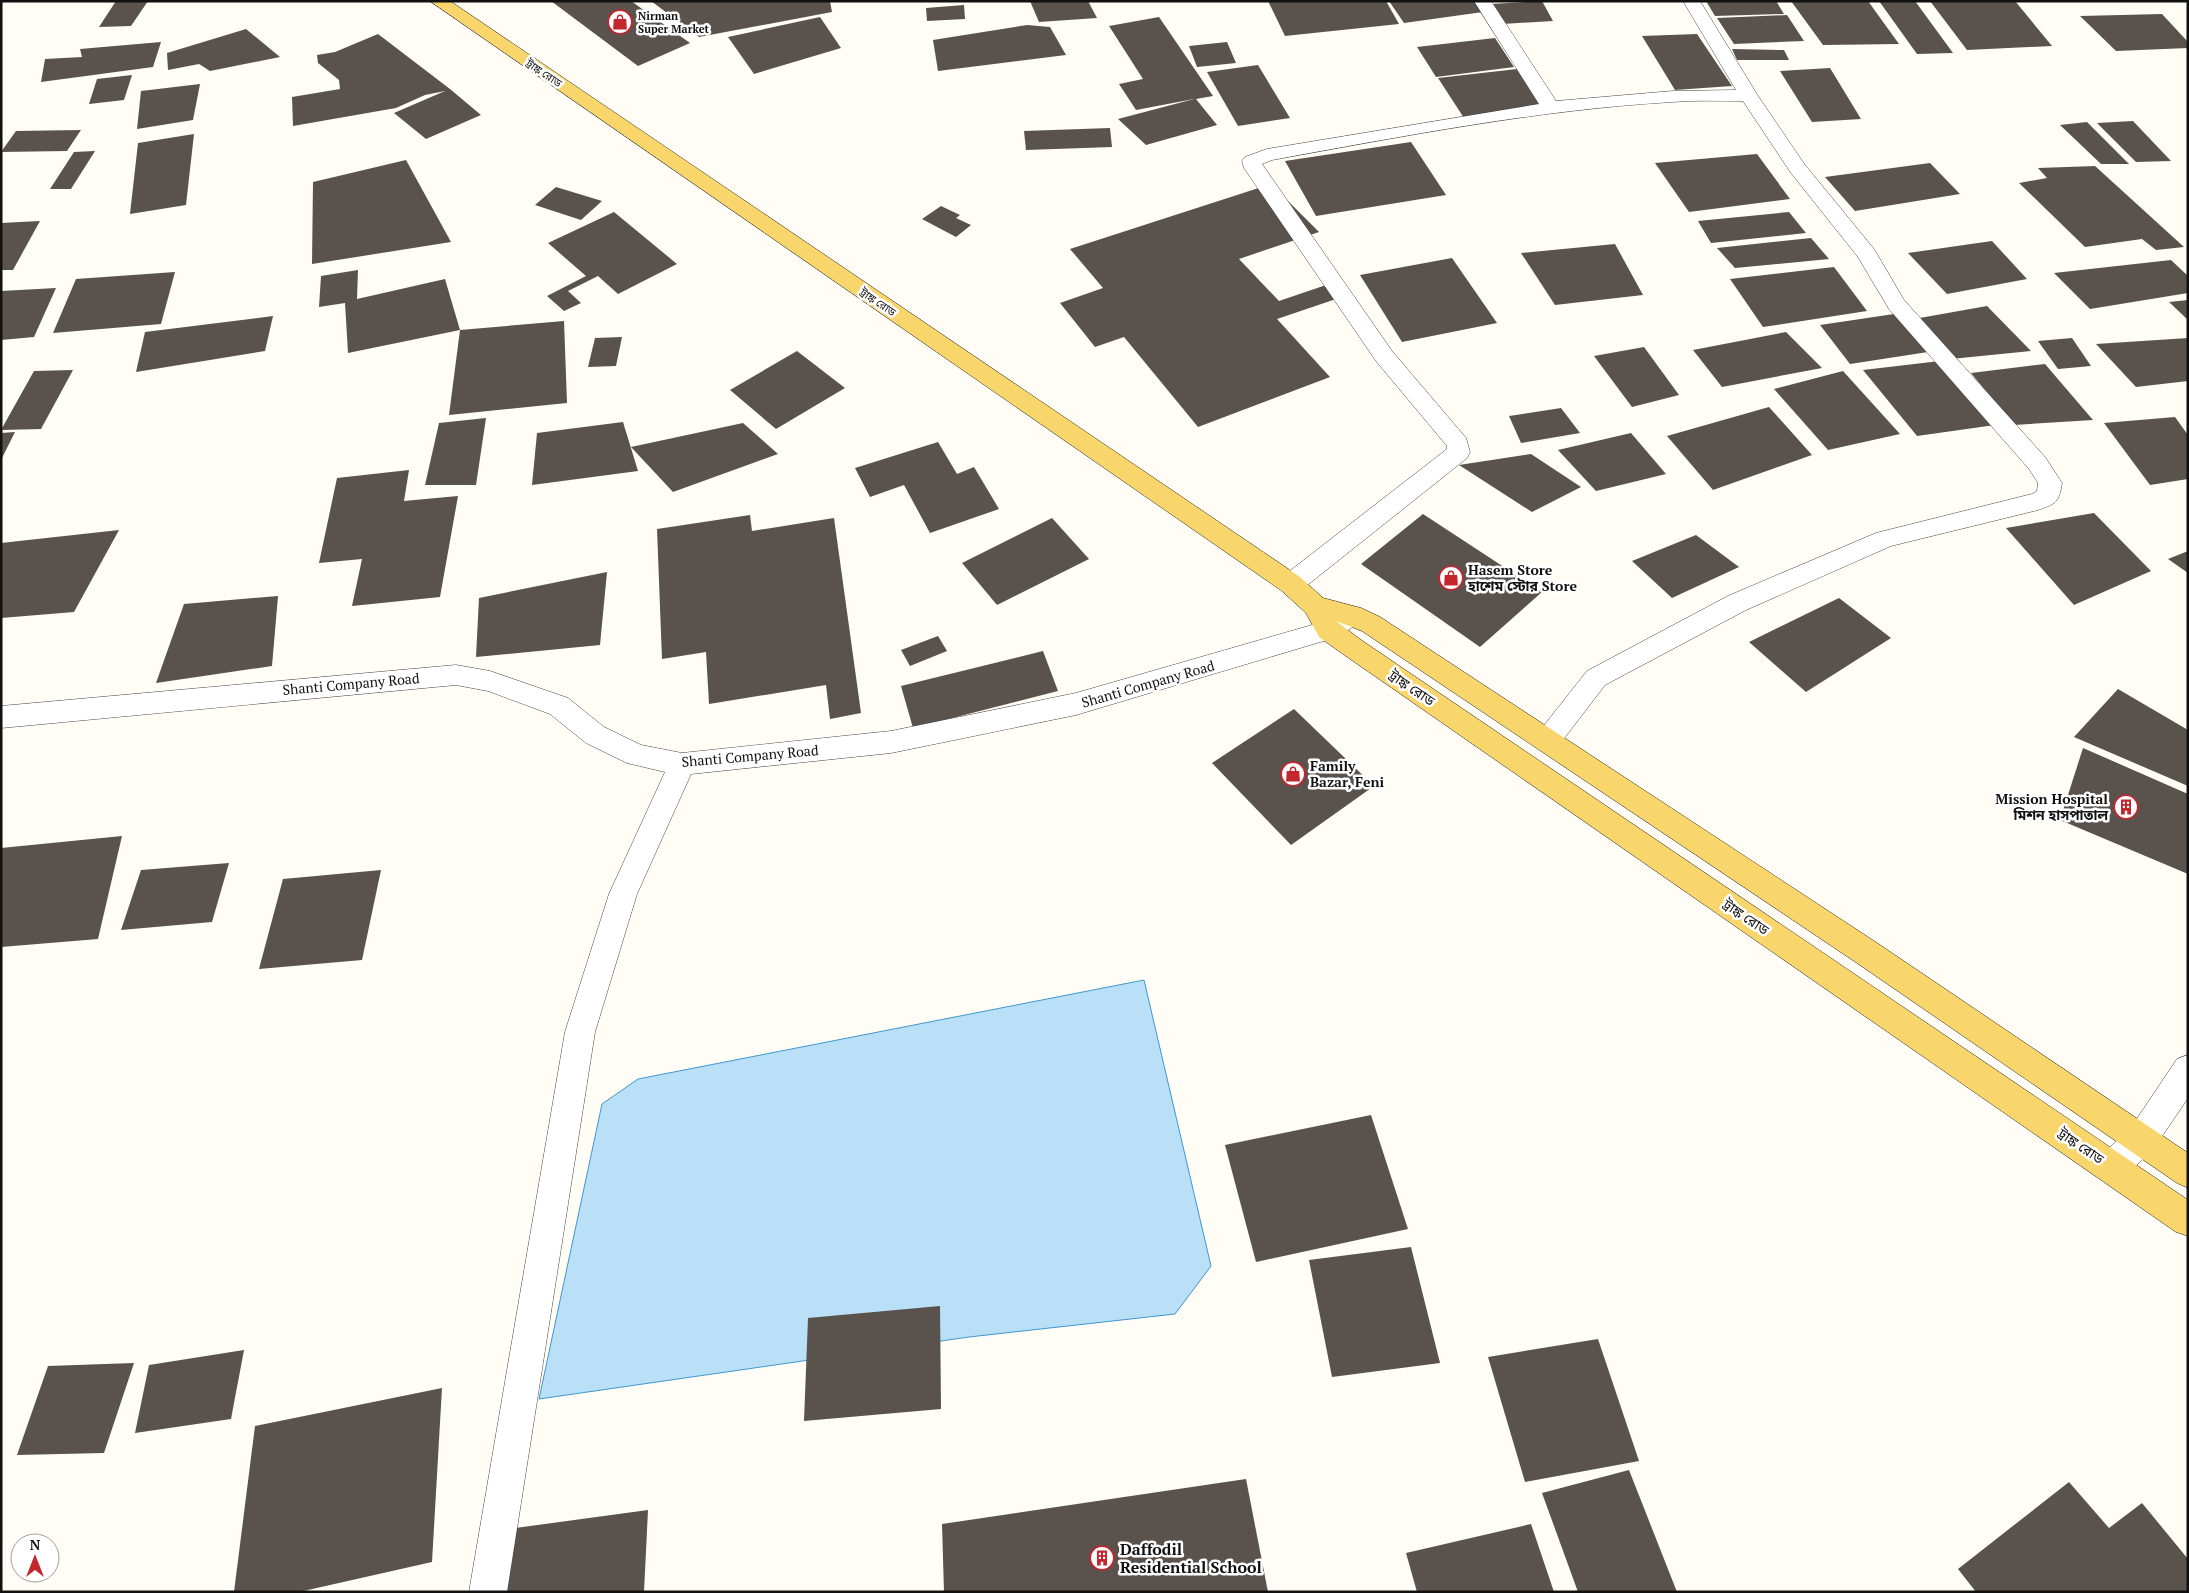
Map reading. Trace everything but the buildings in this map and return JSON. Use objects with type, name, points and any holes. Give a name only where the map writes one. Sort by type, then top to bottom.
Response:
[{"type":"main road","name":"ট্রাঙ্ক রোড","points":[[438,1],[1291,584],[1321,618],[2188,1220]]},
{"type":"main road","points":[[1321,618],[1352,614],[1371,624],[1867,953],[2188,1172]]},
{"type":"street","points":[[1482,1],[1552,109]]},
{"type":"street","points":[[1547,741],[1596,678],[1737,603],[1885,539],[2038,501],[2048,496],[2050,483],[2037,463],[1896,304],[1867,254],[1798,169],[1749,96],[1691,1]]},
{"type":"street","points":[[1291,584],[1459,452],[1458,444],[1384,356],[1254,168],[1252,161],[1276,153],[1438,125],[1552,109],[1674,96],[1749,96]]},
{"type":"street","name":"Shanti Company Road","points":[[1,717],[456,675],[490,682],[559,706],[595,736],[637,755],[682,764],[891,742],[1076,704],[1274,647],[1321,618]]},
{"type":"street","points":[[488,1592],[580,1032],[623,894],[682,764]]},
{"type":"street","points":[[2111,1167],[2141,1140],[2188,1070]]},
{"type":"water","points":[[1144,980],[1211,1266],[1175,1314],[969,1337],[539,1399],[602,1104],[638,1079]]},
{"type":"place","name":"Nirman Super Market","points":[[620,22]]},
{"type":"place","name":"Hasem Store হাশেম স্টোর Store","points":[[1451,578]]},
{"type":"place","name":"Family Bazar, Feni","points":[[1293,774]]},
{"type":"place","name":"Mission Hospital মিশন হাসপাতাল","points":[[2126,807]]},
{"type":"place","name":"Daffodil Residential School","points":[[1102,1558]]}]
